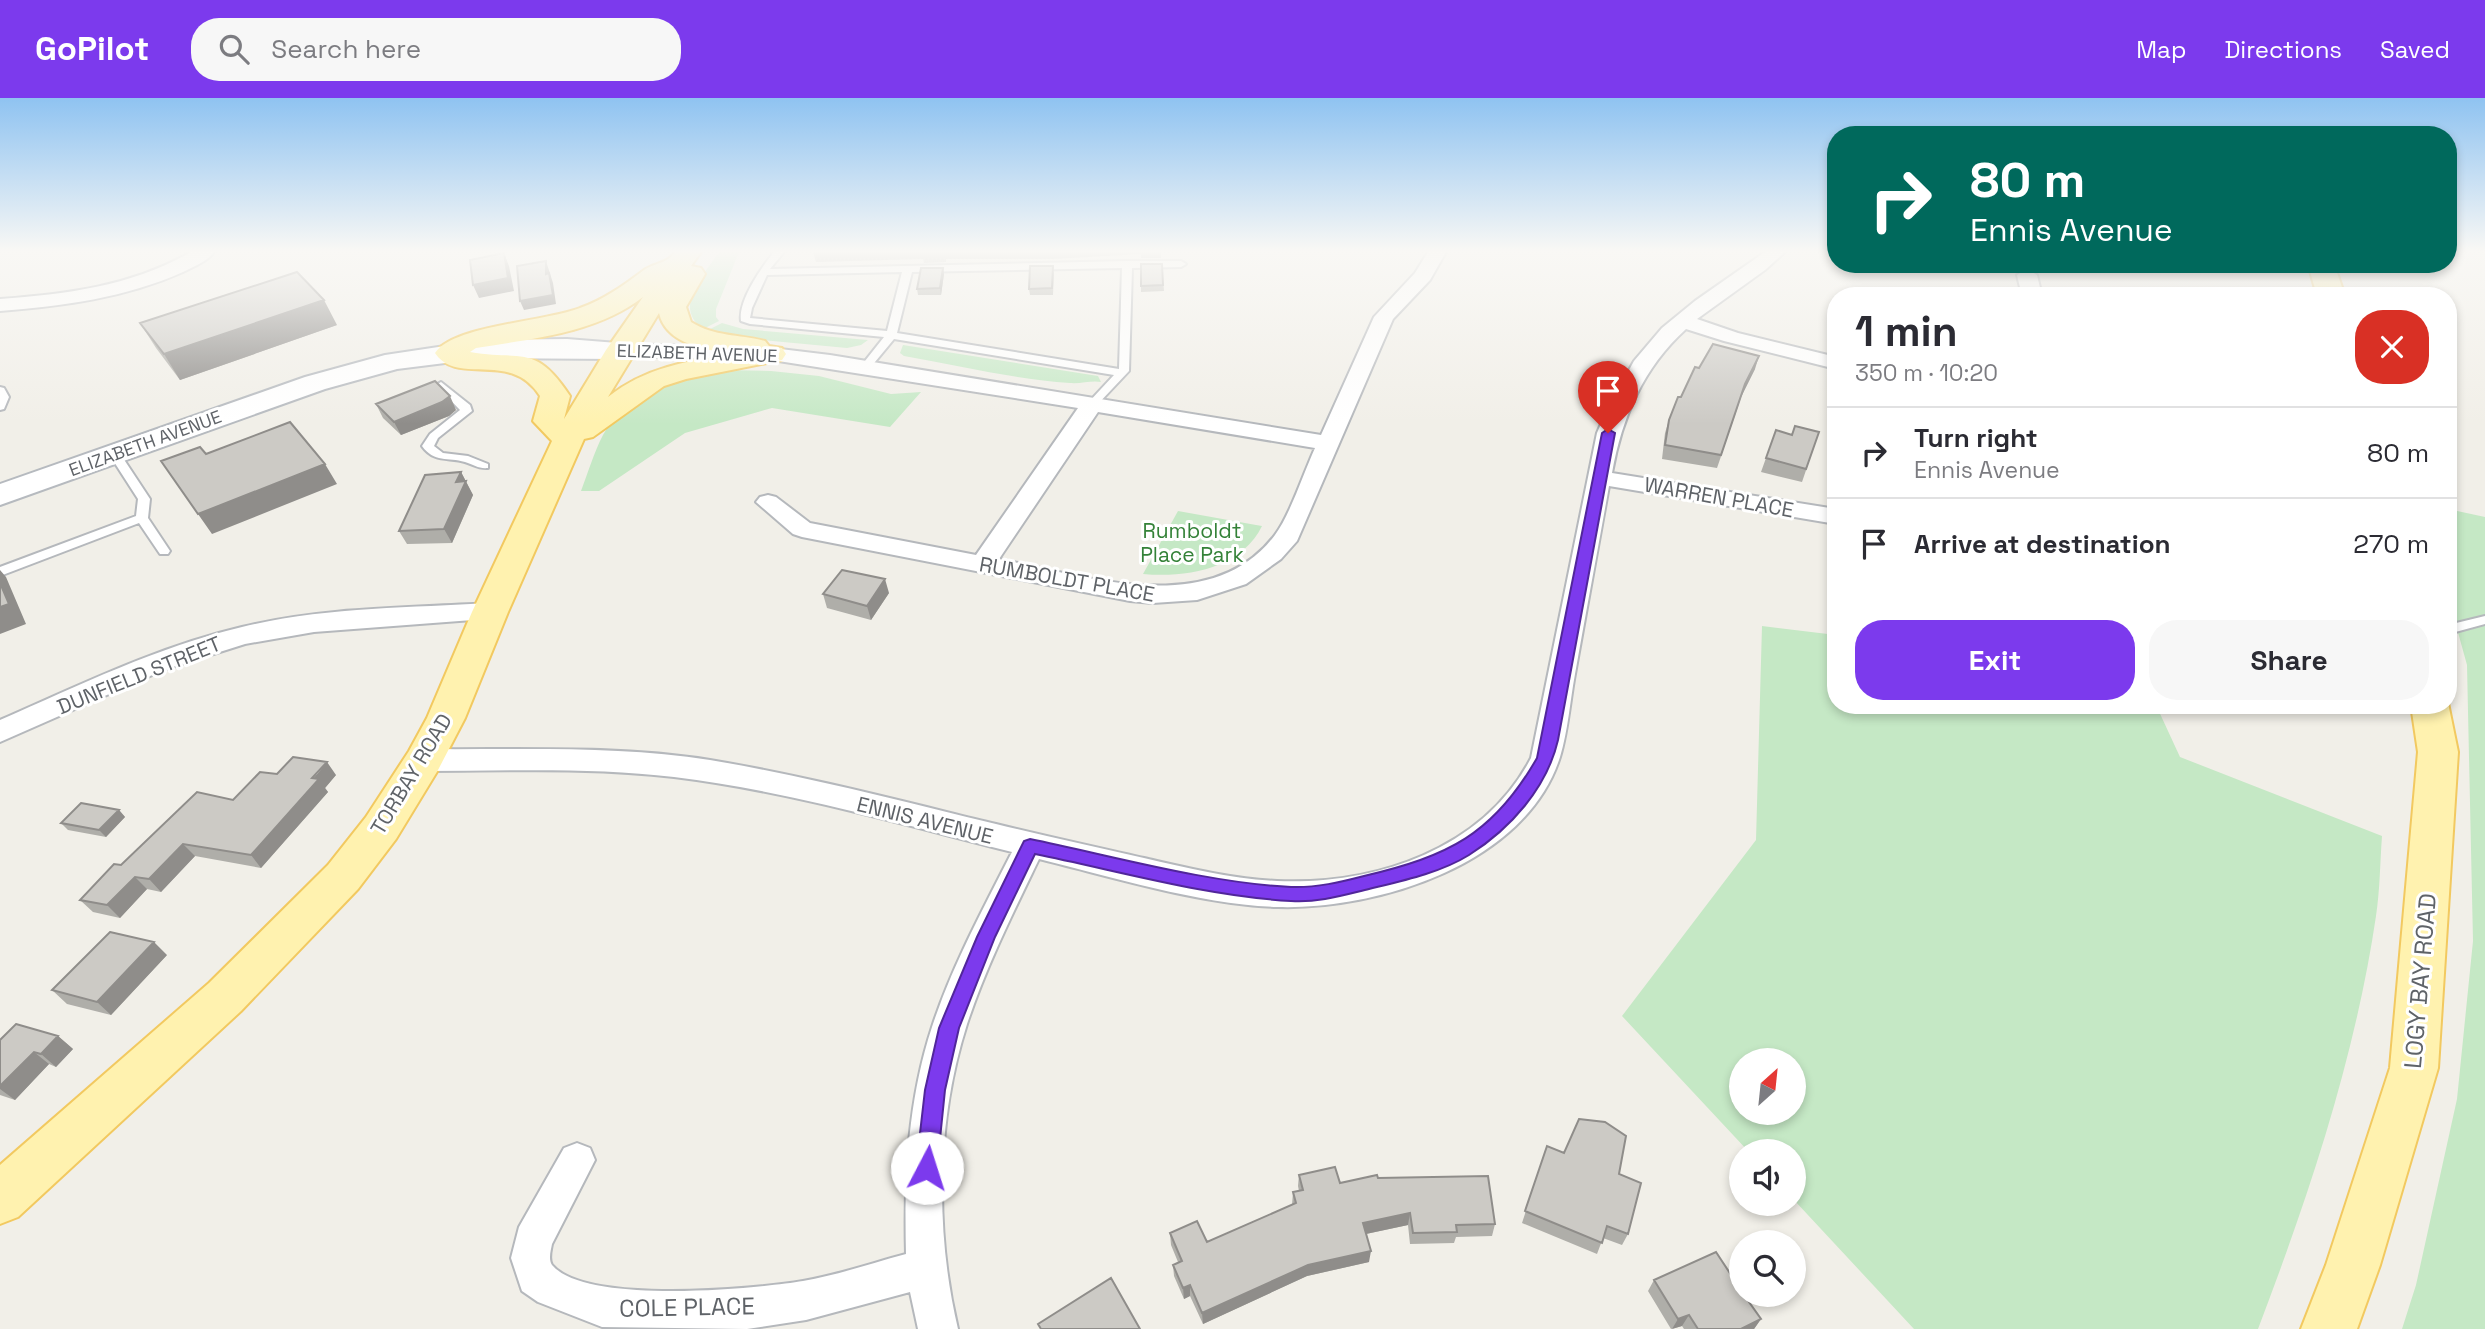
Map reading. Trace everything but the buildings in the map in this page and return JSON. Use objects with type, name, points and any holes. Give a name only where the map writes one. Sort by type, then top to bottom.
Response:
[{"type":"main road","points":[[600,309],[549,327],[467,341],[449,353],[461,360],[519,364],[544,376],[555,396],[548,421],[568,439],[595,423],[613,405],[653,380],[683,371],[748,362],[772,354]]},
{"type":"main road","name":"TORBAY ROAD","points":[[3,1192],[225,998],[343,877],[381,828],[424,760],[446,718],[490,612],[568,439],[620,350],[648,309]]},
{"type":"main road","points":[[673,309],[676,322],[688,332],[712,342],[760,348],[772,354]]},
{"type":"main road","name":"ELIZABETH AVENUE","points":[[0,495],[344,374],[395,361],[449,353],[567,348],[620,350]]},
{"type":"main road","name":"LOGY BAY ROAD","points":[[2329,1329],[2353,1265],[2414,1068],[2438,752],[2432,714]]},
{"type":"street","name":"RUMBOLDT PLACE","points":[[768,502],[802,529],[1130,593],[1162,596],[1196,592],[1232,583],[1256,570],[1275,554],[1288,536],[1384,317],[1391,309]]},
{"type":"street","name":"ENNIS AVENUE","points":[[424,760],[622,761],[689,768],[788,787],[1030,846],[1174,877],[1293,894],[1331,891],[1409,872],[1462,851],[1502,818],[1524,796],[1545,758],[1602,478],[1608,433],[1630,382],[1644,359],[1699,309]]},
{"type":"street","points":[[1683,321],[1731,337],[1827,361]]},
{"type":"street","name":"ELIZABETH AVENUE","points":[[620,350],[772,354],[866,366],[1327,443]]},
{"type":"street","points":[[982,565],[1092,404]]},
{"type":"street","name":"WARREN PLACE","points":[[1602,478],[1827,516]]},
{"type":"street","name":"DUNFIELD STREET","points":[[0,732],[165,661],[233,638],[328,623],[490,612]]},
{"type":"street","points":[[938,1329],[928,1269],[925,1196],[935,1090],[949,1028],[986,937],[1030,846]]},
{"type":"street","name":"COLE PLACE","points":[[577,1160],[533,1240],[530,1258],[537,1277],[544,1282],[602,1307],[668,1311],[741,1310],[806,1300],[928,1269]]},
{"type":"lane","points":[[747,309],[745,314],[750,321],[891,335],[1122,373]]},
{"type":"lane","points":[[866,366],[891,335],[897,309]]},
{"type":"lane","points":[[1092,404],[1122,373],[1125,309]]},
{"type":"lane","points":[[441,385],[466,407],[466,411],[434,436],[428,446],[432,453],[440,456],[465,458],[484,466]]},
{"type":"lane","points":[[0,390],[4,397],[0,407]]},
{"type":"lane","points":[[115,454],[144,499],[142,518],[164,551]]},
{"type":"lane","points":[[0,572],[142,518]]},
{"type":"lane","points":[[2457,628],[2485,620]]},
{"type":"green space","points":[[716,309],[719,321],[703,329],[690,311]]},
{"type":"green space","points":[[722,323],[743,329],[868,340],[861,345],[847,348],[740,338],[706,331]]},
{"type":"green space","points":[[903,345],[1098,376],[1101,382],[1049,381],[966,368],[904,356],[900,353]]},
{"type":"green space","points":[[724,370],[819,376],[891,394],[921,392],[890,427],[772,408],[685,433],[599,491],[581,491],[603,435],[613,420],[626,408],[640,398],[673,383]]},
{"type":"green space","name":"Rumboldt Place Park","points":[[1178,511],[1262,526],[1253,541],[1241,552],[1211,568],[1177,574],[1143,574]]},
{"type":"green space","points":[[2457,511],[2485,517],[2485,1329],[2402,1329],[2416,1285],[2457,1099],[2473,941],[2467,665],[2457,629]]},
{"type":"green space","points":[[1762,626],[1827,634],[1827,714],[2160,714],[2180,757],[2382,836],[2376,916],[2343,1074],[2295,1228],[2258,1329],[1914,1329],[1806,1213],[1806,1139],[1737,1139],[1622,1016],[1756,840]]},
{"type":"route","points":[[927,1168],[935,1090],[949,1028],[986,937],[1030,846],[1236,888],[1293,894],[1331,891],[1409,872],[1462,851],[1482,837],[1524,796],[1545,758],[1550,740],[1602,478],[1608,433]]}]
